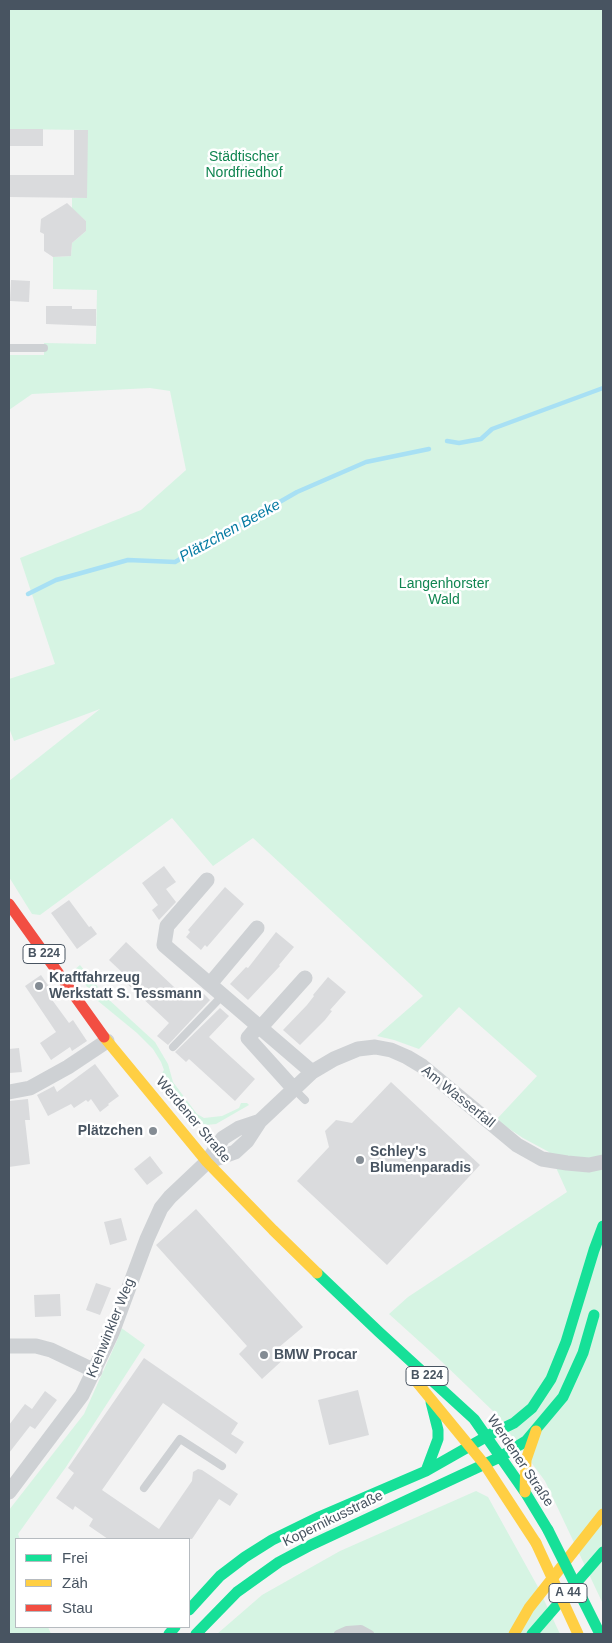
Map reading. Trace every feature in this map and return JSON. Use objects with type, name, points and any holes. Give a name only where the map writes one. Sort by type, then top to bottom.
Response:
[{"type":"main road","name":"Werdener Straße","points":[[9,904],[107,1041],[207,1162],[273,1230],[379,1332],[474,1419],[525,1492],[548,1530],[600,1634]]},
{"type":"main road","name":"Kopernikusstraße","points":[[190,1609],[220,1576],[272,1540],[319,1517],[426,1471],[487,1436],[514,1423],[532,1408],[551,1379],[566,1342],[603,1226]]},
{"type":"main road","points":[[525,1492],[526,1460],[536,1431],[563,1397],[577,1369],[596,1307]]},
{"type":"main road","name":"Werdener Straße","points":[[379,1332],[431,1401],[485,1465],[536,1543],[578,1634]]},
{"type":"main road","points":[[426,1471],[438,1440],[438,1430],[431,1401]]},
{"type":"main road","name":"Kopernikusstraße","points":[[196,1634],[237,1592],[279,1562],[311,1545],[485,1465],[526,1441],[536,1431]]},
{"type":"main road","points":[[514,1634],[529,1608],[603,1514]]},
{"type":"main road","name":"A 44","points":[[532,1634],[603,1552]]},
{"type":"main road","points":[[587,1634],[603,1616]]},
{"type":"street","points":[[207,880],[167,926],[164,945],[312,1072]]},
{"type":"street","points":[[210,984],[257,928]]},
{"type":"street","points":[[294,1089],[248,1038],[261,1027],[305,978]]},
{"type":"street","points":[[9,1092],[30,1088],[68,1067],[107,1041]]},
{"type":"street","name":"Am Wasserfall","points":[[207,1162],[235,1152],[247,1141],[260,1121],[312,1072],[334,1059],[358,1049],[375,1047],[391,1050],[422,1066],[539,1161],[589,1165],[603,1162]]},
{"type":"street","name":"Krehwinkler Weg","points":[[9,1492],[82,1395],[95,1371],[161,1208],[207,1162]]},
{"type":"street","points":[[9,1346],[36,1346],[51,1350],[95,1371]]},
{"type":"lane","points":[[9,348],[44,348]]},
{"type":"lane","points":[[173,1047],[223,995]]},
{"type":"lane","points":[[294,1089],[305,1100]]},
{"type":"lane","points":[[144,1488],[180,1440],[222,1466]]},
{"type":"lane","points":[[338,1634],[347,1630],[361,1629],[370,1634]]},
{"type":"green space","points":[[9,9],[603,9],[603,1604],[545,1481],[494,1412],[389,1314],[408,1297],[567,1192],[549,1152],[496,1120],[537,1076],[459,1007],[419,1049],[377,1036],[423,996],[253,838],[213,866],[172,818],[40,915],[32,914],[9,877],[9,781],[100,709],[14,741],[9,728],[9,679],[55,664],[20,558],[141,510],[186,470],[170,391],[150,388],[32,394],[9,410],[9,355],[44,355],[44,343],[96,344],[97,290],[53,289],[53,257],[71,256],[72,243],[86,231],[86,221],[72,209],[72,198],[87,198],[87,130],[9,129]]},
{"type":"green space","points":[[80,965],[107,998],[155,1042],[168,1064],[173,1082],[197,1114],[204,1118],[222,1116],[239,1108],[241,1103],[249,1105],[216,1124],[206,1125],[196,1120],[162,1073],[164,1070],[161,1062],[153,1049],[137,1033],[98,1001],[74,970]]},
{"type":"green space","points":[[120,1327],[145,1345],[66,1467],[18,1534],[20,1538],[15,1538],[15,1628],[48,1628],[51,1634],[9,1634],[9,1510],[84,1414],[119,1336]]},
{"type":"green space","points":[[476,1491],[488,1497],[538,1587],[560,1634],[217,1634],[262,1595],[340,1551]]},
{"type":"building","points":[[9,129],[43,129],[43,146],[9,146]]},
{"type":"building","points":[[74,130],[88,130],[87,198],[9,197],[9,175],[74,175]]},
{"type":"building","points":[[67,203],[86,221],[86,231],[72,243],[71,256],[53,257],[44,251],[44,234],[40,232],[41,219]]},
{"type":"building","points":[[11,280],[30,281],[29,302],[10,301]]},
{"type":"building","points":[[46,306],[72,306],[72,309],[96,309],[96,326],[46,324]]},
{"type":"building","points":[[164,866],[176,882],[166,889],[176,902],[159,920],[152,910],[158,905],[142,883]]},
{"type":"building","points":[[225,887],[244,904],[207,947],[205,945],[201,950],[186,937],[190,932],[188,930]]},
{"type":"building","points":[[69,900],[89,927],[91,926],[97,934],[77,949],[51,913]]},
{"type":"building","points":[[276,932],[294,947],[280,966],[248,1000],[230,984],[246,967],[248,968]]},
{"type":"building","points":[[126,942],[189,1001],[200,990],[210,1000],[168,1045],[157,1036],[169,1023],[123,980],[126,976],[109,960]]},
{"type":"building","points":[[41,975],[54,994],[50,997],[69,1023],[73,1020],[87,1041],[72,1051],[70,1047],[51,1060],[40,1043],[56,1032],[25,986]]},
{"type":"building","points":[[328,977],[346,992],[330,1010],[332,1011],[325,1020],[300,1045],[283,1030],[307,1005]]},
{"type":"building","points":[[220,1008],[229,1016],[209,1037],[255,1079],[235,1101],[189,1059],[186,1062],[175,1052]]},
{"type":"building","points":[[19,1048],[22,1072],[9,1073],[9,1049]]},
{"type":"building","points":[[95,1064],[119,1096],[100,1112],[91,1099],[74,1108],[71,1104],[48,1116],[37,1095],[54,1086],[57,1092]]},
{"type":"building","points":[[391,1082],[480,1165],[387,1265],[297,1181],[329,1147],[325,1131],[336,1120],[352,1123]]},
{"type":"building","points":[[28,1099],[30,1120],[25,1120],[30,1164],[9,1167],[9,1101]]},
{"type":"building","points":[[150,1156],[163,1173],[147,1185],[134,1169]]},
{"type":"building","points":[[196,1209],[303,1327],[278,1348],[286,1357],[262,1379],[239,1354],[247,1346],[156,1245]]},
{"type":"building","points":[[121,1218],[127,1240],[110,1245],[104,1222]]},
{"type":"building","points":[[96,1283],[111,1288],[100,1315],[86,1310]]},
{"type":"building","points":[[60,1294],[61,1316],[35,1317],[34,1295]]},
{"type":"building","points":[[144,1358],[238,1423],[231,1434],[244,1442],[236,1454],[163,1403],[102,1490],[159,1529],[192,1481],[193,1472],[198,1469],[202,1470],[238,1494],[230,1506],[219,1499],[192,1539],[107,1538],[89,1526],[93,1519],[75,1506],[73,1510],[56,1498],[74,1473],[68,1468]]},
{"type":"building","points":[[358,1390],[369,1435],[329,1445],[318,1400]]},
{"type":"building","points":[[45,1391],[57,1400],[35,1429],[30,1426],[9,1453],[9,1425],[25,1404],[32,1409]]},
{"type":"waterway","name":"Plätzchen Beeke","points":[[447,441],[459,443],[481,439],[492,429],[603,388]]},
{"type":"waterway","name":"Plätzchen Beeke","points":[[28,594],[56,580],[128,560],[175,562],[297,492],[366,462],[429,449]]},
{"type":"traffic: fast","points":[[487,1436],[514,1423],[532,1408],[551,1379],[566,1342],[603,1226]]},
{"type":"traffic: fast","points":[[317,1273],[474,1419],[525,1492],[548,1530]]},
{"type":"traffic: fast","points":[[500,1457],[526,1441],[563,1397],[583,1353],[594,1315]]},
{"type":"traffic: fast","points":[[426,1471],[438,1439],[438,1430],[431,1402]]},
{"type":"traffic: fast","points":[[190,1609],[220,1576],[272,1540],[319,1517],[426,1471],[484,1438]]},
{"type":"traffic: fast","points":[[196,1634],[237,1592],[279,1562],[311,1545],[500,1457]]},
{"type":"traffic: fast","points":[[548,1530],[600,1634]]},
{"type":"traffic: fast","points":[[532,1634],[603,1552]]},
{"type":"traffic: fast","points":[[169,1634],[174,1628]]},
{"type":"traffic: slow","points":[[104,1037],[207,1162],[317,1273]]},
{"type":"traffic: slow","points":[[416,1381],[485,1465],[536,1543]]},
{"type":"traffic: slow","points":[[525,1492],[526,1460],[536,1431]]},
{"type":"traffic: slow","points":[[514,1634],[529,1608],[603,1514]]},
{"type":"traffic: slow","points":[[536,1543],[578,1634]]},
{"type":"traffic: jam","points":[[9,904],[104,1037]]},
{"type":"place","name":"Kraftfahrzeug Werkstatt S. Tessmann","points":[[39,986]]},
{"type":"place","name":"Plätzchen","points":[[153,1131]]},
{"type":"place","name":"Schley's Blumenparadis","points":[[360,1160]]},
{"type":"place","name":"BMW Procar","points":[[264,1355]]},
{"type":"park label","name":"Städtischer Nordfriedhof","points":[[244,166]]},
{"type":"park label","name":"Langenhorster Wald","points":[[444,592]]}]
